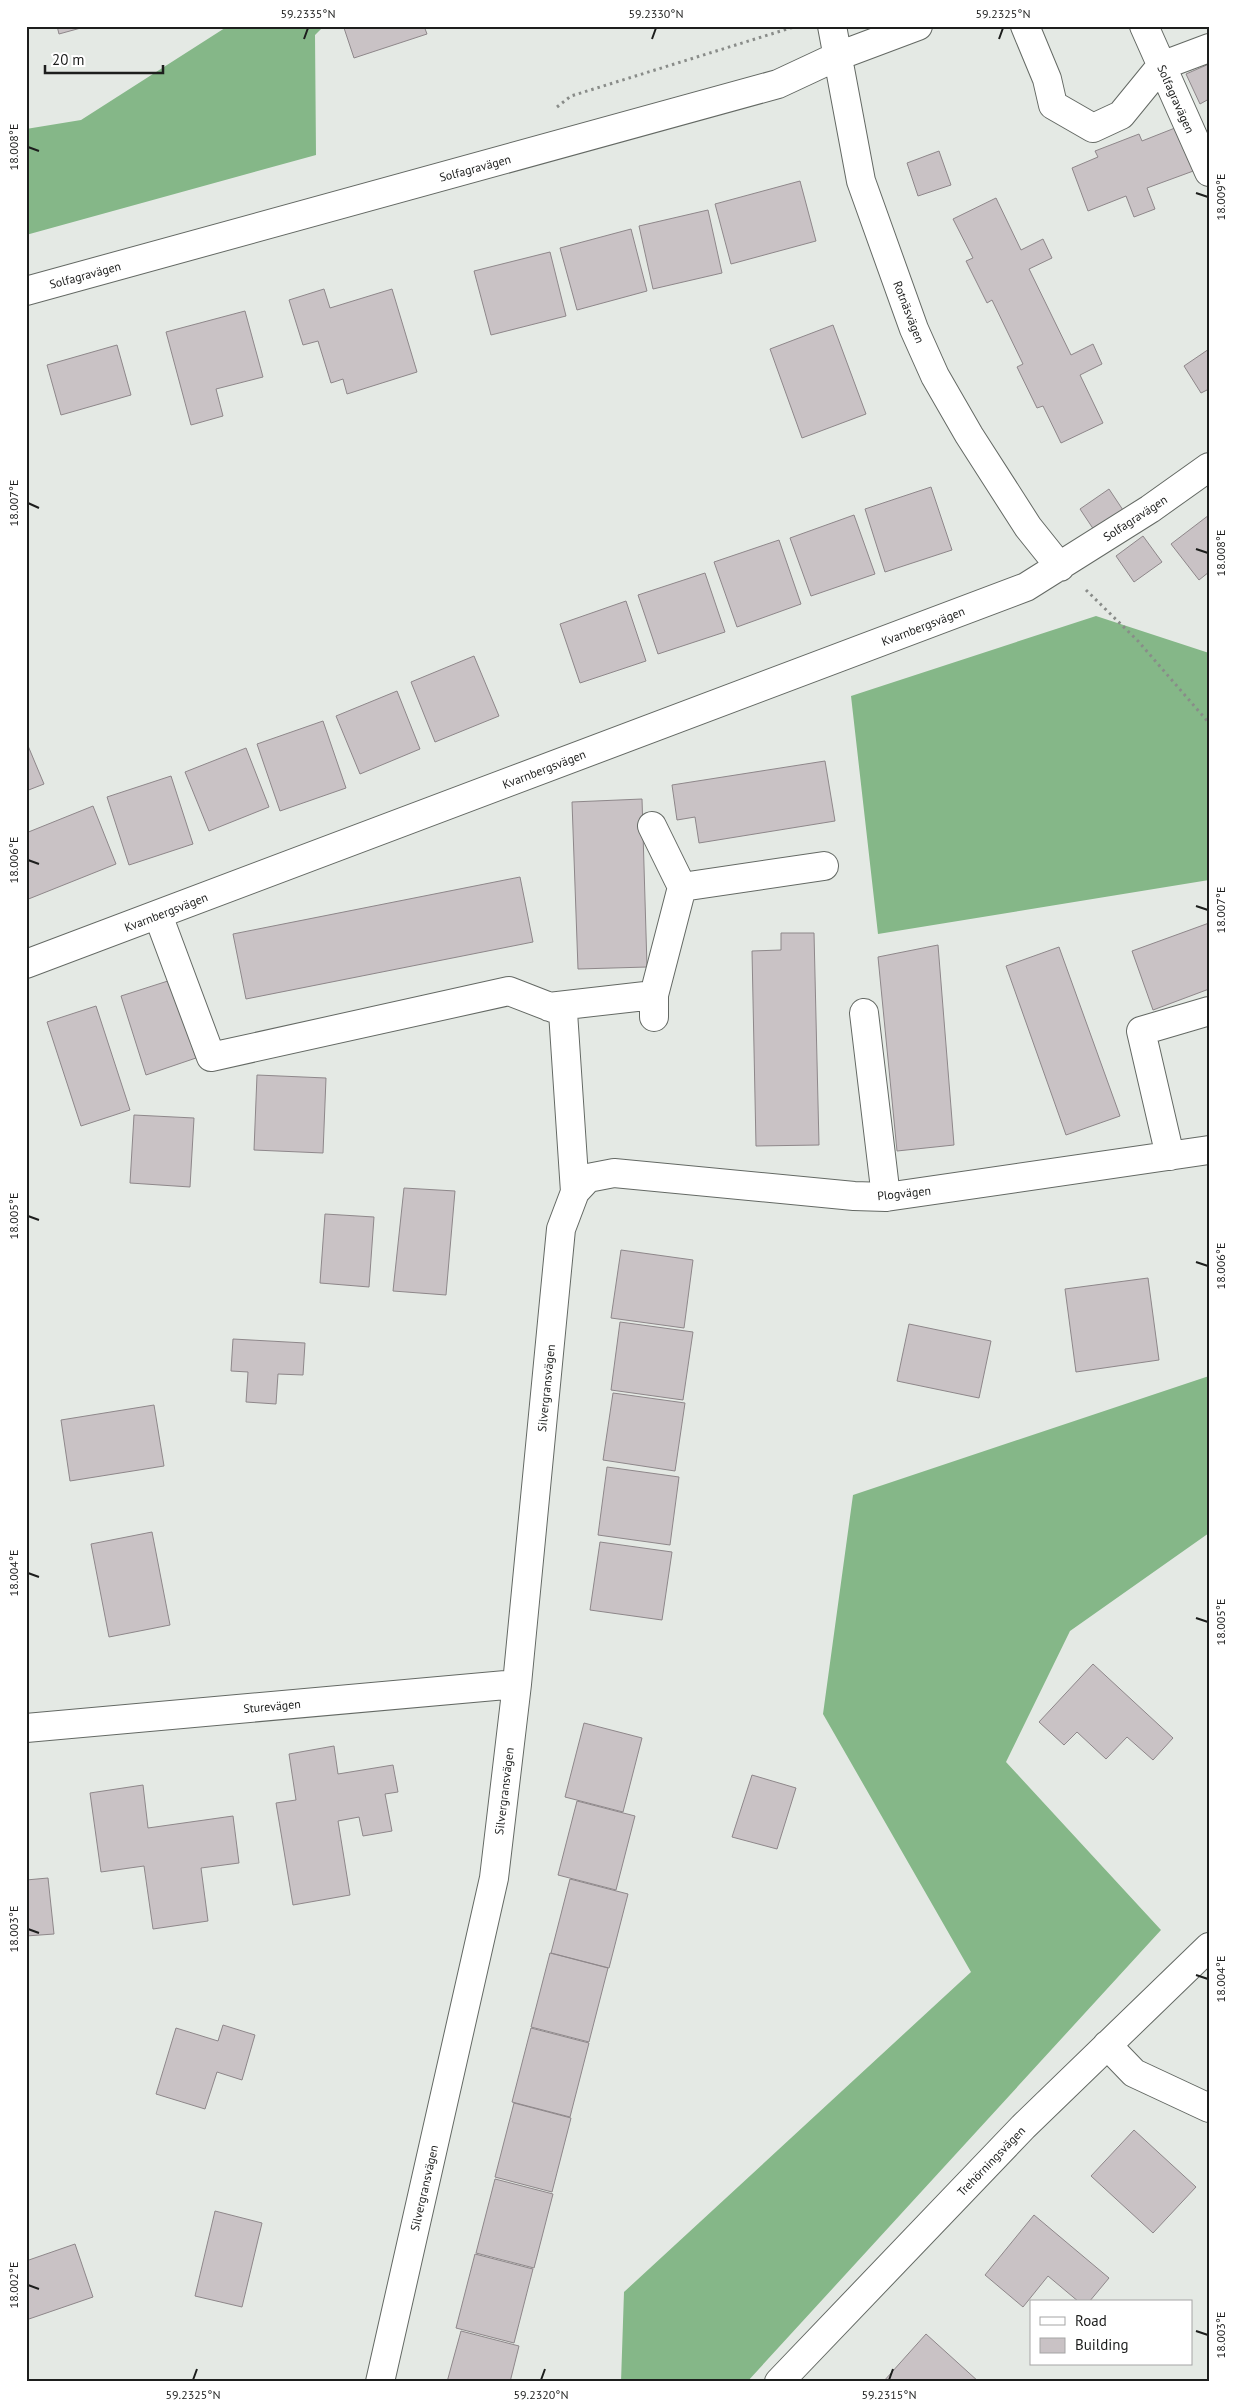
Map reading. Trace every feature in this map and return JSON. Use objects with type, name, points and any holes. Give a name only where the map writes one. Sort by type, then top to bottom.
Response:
[{"type":"street","name":"Rotnäsvägen","points":[[832,26],[861,181],[914,329],[935,376],[969,435],[1028,527],[1060,567]]},
{"type":"street","name":"Solfagravägen","points":[[26,292],[778,84],[838,56],[918,26]]},
{"type":"street","points":[[1025,26],[1047,79],[1053,105],[1093,128],[1121,115],[1161,66],[1209,48]]},
{"type":"street","name":"Solfagravägen","points":[[1144,26],[1209,172]]},
{"type":"street","name":"Solfagravägen","points":[[1060,567],[1150,509],[1209,467]]},
{"type":"street","name":"Kvarnbergsvägen","points":[[26,964],[1026,587],[1060,567]]},
{"type":"street","points":[[549,1007],[654,1006],[682,887],[652,826]]},
{"type":"street","points":[[682,887],[824,866]]},
{"type":"street","points":[[158,915],[211,1057],[509,991],[563,1012],[575,1192]]},
{"type":"street","points":[[1170,1156],[1141,1031],[1209,1011]]},
{"type":"street","points":[[864,1013],[886,1197]]},
{"type":"street","name":"Plogvägen","points":[[575,1192],[588,1178],[614,1173],[886,1197],[1209,1150]]},
{"type":"street","name":"Silvergransvägen","points":[[380,2382],[494,1878],[517,1684],[561,1229],[575,1192]]},
{"type":"street","name":"Sturevägen","points":[[26,1728],[517,1684]]},
{"type":"street","name":"Trehörningsvägen","points":[[780,2382],[1023,2127],[1209,1947]]},
{"type":"street","points":[[1107,2045],[1134,2073],[1209,2108]]},
{"type":"path","points":[[1060,567],[1096,599],[1138,641],[1209,723]]},
{"type":"green space","points":[[228,26],[324,26],[315,35],[316,155],[26,235],[26,129],[81,120]]},
{"type":"green space","points":[[1096,616],[1209,653],[1209,880],[878,934],[851,696]]},
{"type":"green space","points":[[1209,1376],[1209,1533],[1070,1631],[1006,1762],[1161,1930],[747,2382],[621,2382],[624,2292],[971,1972],[823,1714],[853,1495]]},
{"type":"building","points":[[57,26],[88,26],[59,34]]},
{"type":"building","points":[[349,26],[424,26],[427,34],[354,58],[344,28]]},
{"type":"building","points":[[1209,64],[1209,99],[1200,104],[1186,74]]},
{"type":"building","points":[[1180,126],[1196,170],[1147,188],[1155,209],[1134,217],[1126,196],[1088,211],[1072,168],[1098,157],[1095,151],[1139,134],[1142,141]]},
{"type":"building","points":[[939,151],[951,185],[918,196],[907,163]]},
{"type":"building","points":[[800,181],[816,241],[731,264],[715,204]]},
{"type":"building","points":[[996,198],[1021,250],[1043,239],[1052,258],[1029,269],[1071,355],[1093,344],[1102,364],[1080,375],[1103,423],[1061,443],[1043,406],[1037,408],[1017,367],[1023,364],[992,300],[987,303],[966,261],[973,258],[953,219]]},
{"type":"building","points":[[708,210],[722,273],[653,289],[639,226]]},
{"type":"building","points":[[631,229],[647,291],[577,310],[560,248]]},
{"type":"building","points":[[550,252],[566,316],[491,335],[474,271]]},
{"type":"building","points":[[324,289],[330,308],[392,289],[417,372],[347,394],[343,379],[331,383],[318,341],[303,345],[289,300]]},
{"type":"building","points":[[245,311],[263,377],[216,389],[223,416],[191,425],[166,332]]},
{"type":"building","points":[[833,325],[866,414],[802,438],[770,349]]},
{"type":"building","points":[[117,345],[131,395],[61,415],[47,365]]},
{"type":"building","points":[[1209,349],[1209,389],[1201,393],[1184,366]]},
{"type":"building","points":[[931,487],[952,550],[885,572],[865,509]]},
{"type":"building","points":[[1109,489],[1127,516],[1098,536],[1080,509]]},
{"type":"building","points":[[854,515],[875,574],[811,596],[790,538]]},
{"type":"building","points":[[1209,515],[1209,572],[1199,580],[1171,544]]},
{"type":"building","points":[[1143,536],[1162,562],[1134,582],[1116,556]]},
{"type":"building","points":[[779,540],[801,604],[737,627],[714,562]]},
{"type":"building","points":[[705,573],[725,632],[658,654],[638,595]]},
{"type":"building","points":[[626,601],[646,661],[580,683],[560,624]]},
{"type":"building","points":[[474,656],[499,716],[435,742],[411,682]]},
{"type":"building","points":[[397,691],[420,749],[360,774],[336,716]]},
{"type":"building","points":[[323,721],[346,788],[280,811],[257,744]]},
{"type":"building","points":[[26,741],[44,784],[26,791]]},
{"type":"building","points":[[246,748],[269,807],[209,831],[185,772]]},
{"type":"building","points":[[825,761],[835,821],[699,843],[695,817],[677,820],[672,785]]},
{"type":"building","points":[[171,776],[193,844],[129,865],[107,797]]},
{"type":"building","points":[[642,799],[647,967],[578,969],[572,802]]},
{"type":"building","points":[[93,806],[116,864],[26,900],[26,833]]},
{"type":"building","points":[[520,877],[533,942],[246,999],[233,934]]},
{"type":"building","points":[[1209,923],[1209,989],[1153,1010],[1132,951]]},
{"type":"building","points":[[781,933],[814,933],[819,1145],[756,1146],[752,951],[781,950]]},
{"type":"building","points":[[938,945],[954,1145],[897,1151],[878,957]]},
{"type":"building","points":[[1059,947],[1120,1116],[1066,1135],[1006,966]]},
{"type":"building","points":[[171,980],[196,1058],[146,1075],[121,996]]},
{"type":"building","points":[[96,1006],[130,1110],[81,1126],[47,1022]]},
{"type":"building","points":[[257,1075],[326,1078],[323,1153],[254,1150]]},
{"type":"building","points":[[134,1115],[194,1118],[190,1187],[130,1183]]},
{"type":"building","points":[[404,1188],[455,1191],[446,1295],[393,1291]]},
{"type":"building","points":[[325,1214],[374,1217],[369,1287],[320,1283]]},
{"type":"building","points":[[621,1250],[693,1260],[684,1328],[611,1318]]},
{"type":"building","points":[[1148,1278],[1159,1360],[1076,1372],[1065,1289]]},
{"type":"building","points":[[620,1322],[693,1332],[683,1400],[611,1390]]},
{"type":"building","points":[[909,1324],[991,1341],[979,1398],[897,1381]]},
{"type":"building","points":[[233,1339],[305,1343],[303,1375],[278,1374],[276,1404],[246,1402],[248,1372],[231,1371]]},
{"type":"building","points":[[613,1393],[685,1403],[675,1471],[603,1460]]},
{"type":"building","points":[[154,1405],[164,1466],[70,1481],[61,1420]]},
{"type":"building","points":[[607,1467],[679,1477],[670,1545],[598,1535]]},
{"type":"building","points":[[152,1532],[170,1625],[109,1637],[91,1544]]},
{"type":"building","points":[[600,1542],[672,1552],[662,1620],[590,1610]]},
{"type":"building","points":[[1093,1664],[1173,1738],[1153,1760],[1127,1737],[1106,1759],[1077,1732],[1064,1745],[1039,1722]]},
{"type":"building","points":[[584,1723],[642,1738],[623,1812],[565,1797]]},
{"type":"building","points":[[334,1746],[338,1774],[393,1765],[398,1792],[385,1794],[392,1831],[363,1836],[359,1817],[338,1821],[350,1895],[293,1905],[276,1803],[296,1800],[289,1754]]},
{"type":"building","points":[[752,1775],[796,1788],[777,1849],[732,1837]]},
{"type":"building","points":[[143,1785],[148,1828],[233,1816],[239,1863],[201,1868],[208,1921],[153,1929],[144,1866],[101,1872],[90,1793]]},
{"type":"building","points":[[577,1801],[635,1816],[616,1890],[558,1875]]},
{"type":"building","points":[[48,1878],[54,1934],[26,1936],[26,1880]]},
{"type":"building","points":[[570,1879],[628,1894],[609,1968],[551,1953]]},
{"type":"building","points":[[550,1953],[608,1968],[589,2042],[531,2027]]},
{"type":"building","points":[[223,2025],[255,2035],[242,2080],[217,2072],[205,2109],[156,2094],[176,2028],[218,2041]]},
{"type":"building","points":[[531,2028],[589,2043],[570,2117],[512,2102]]},
{"type":"building","points":[[514,2103],[571,2118],[552,2192],[495,2177]]},
{"type":"building","points":[[1134,2130],[1196,2187],[1153,2233],[1091,2176]]},
{"type":"building","points":[[495,2179],[553,2194],[534,2268],[476,2253]]},
{"type":"building","points":[[215,2211],[262,2223],[242,2307],[195,2296]]},
{"type":"building","points":[[1034,2215],[1109,2278],[1091,2300],[1077,2300],[1048,2276],[1023,2307],[985,2275]]},
{"type":"building","points":[[75,2244],[93,2297],[26,2320],[26,2261]]},
{"type":"building","points":[[475,2254],[533,2269],[514,2343],[456,2328]]},
{"type":"building","points":[[461,2331],[519,2346],[510,2382],[447,2382]]},
{"type":"building","points":[[926,2334],[979,2382],[883,2382]]}]
